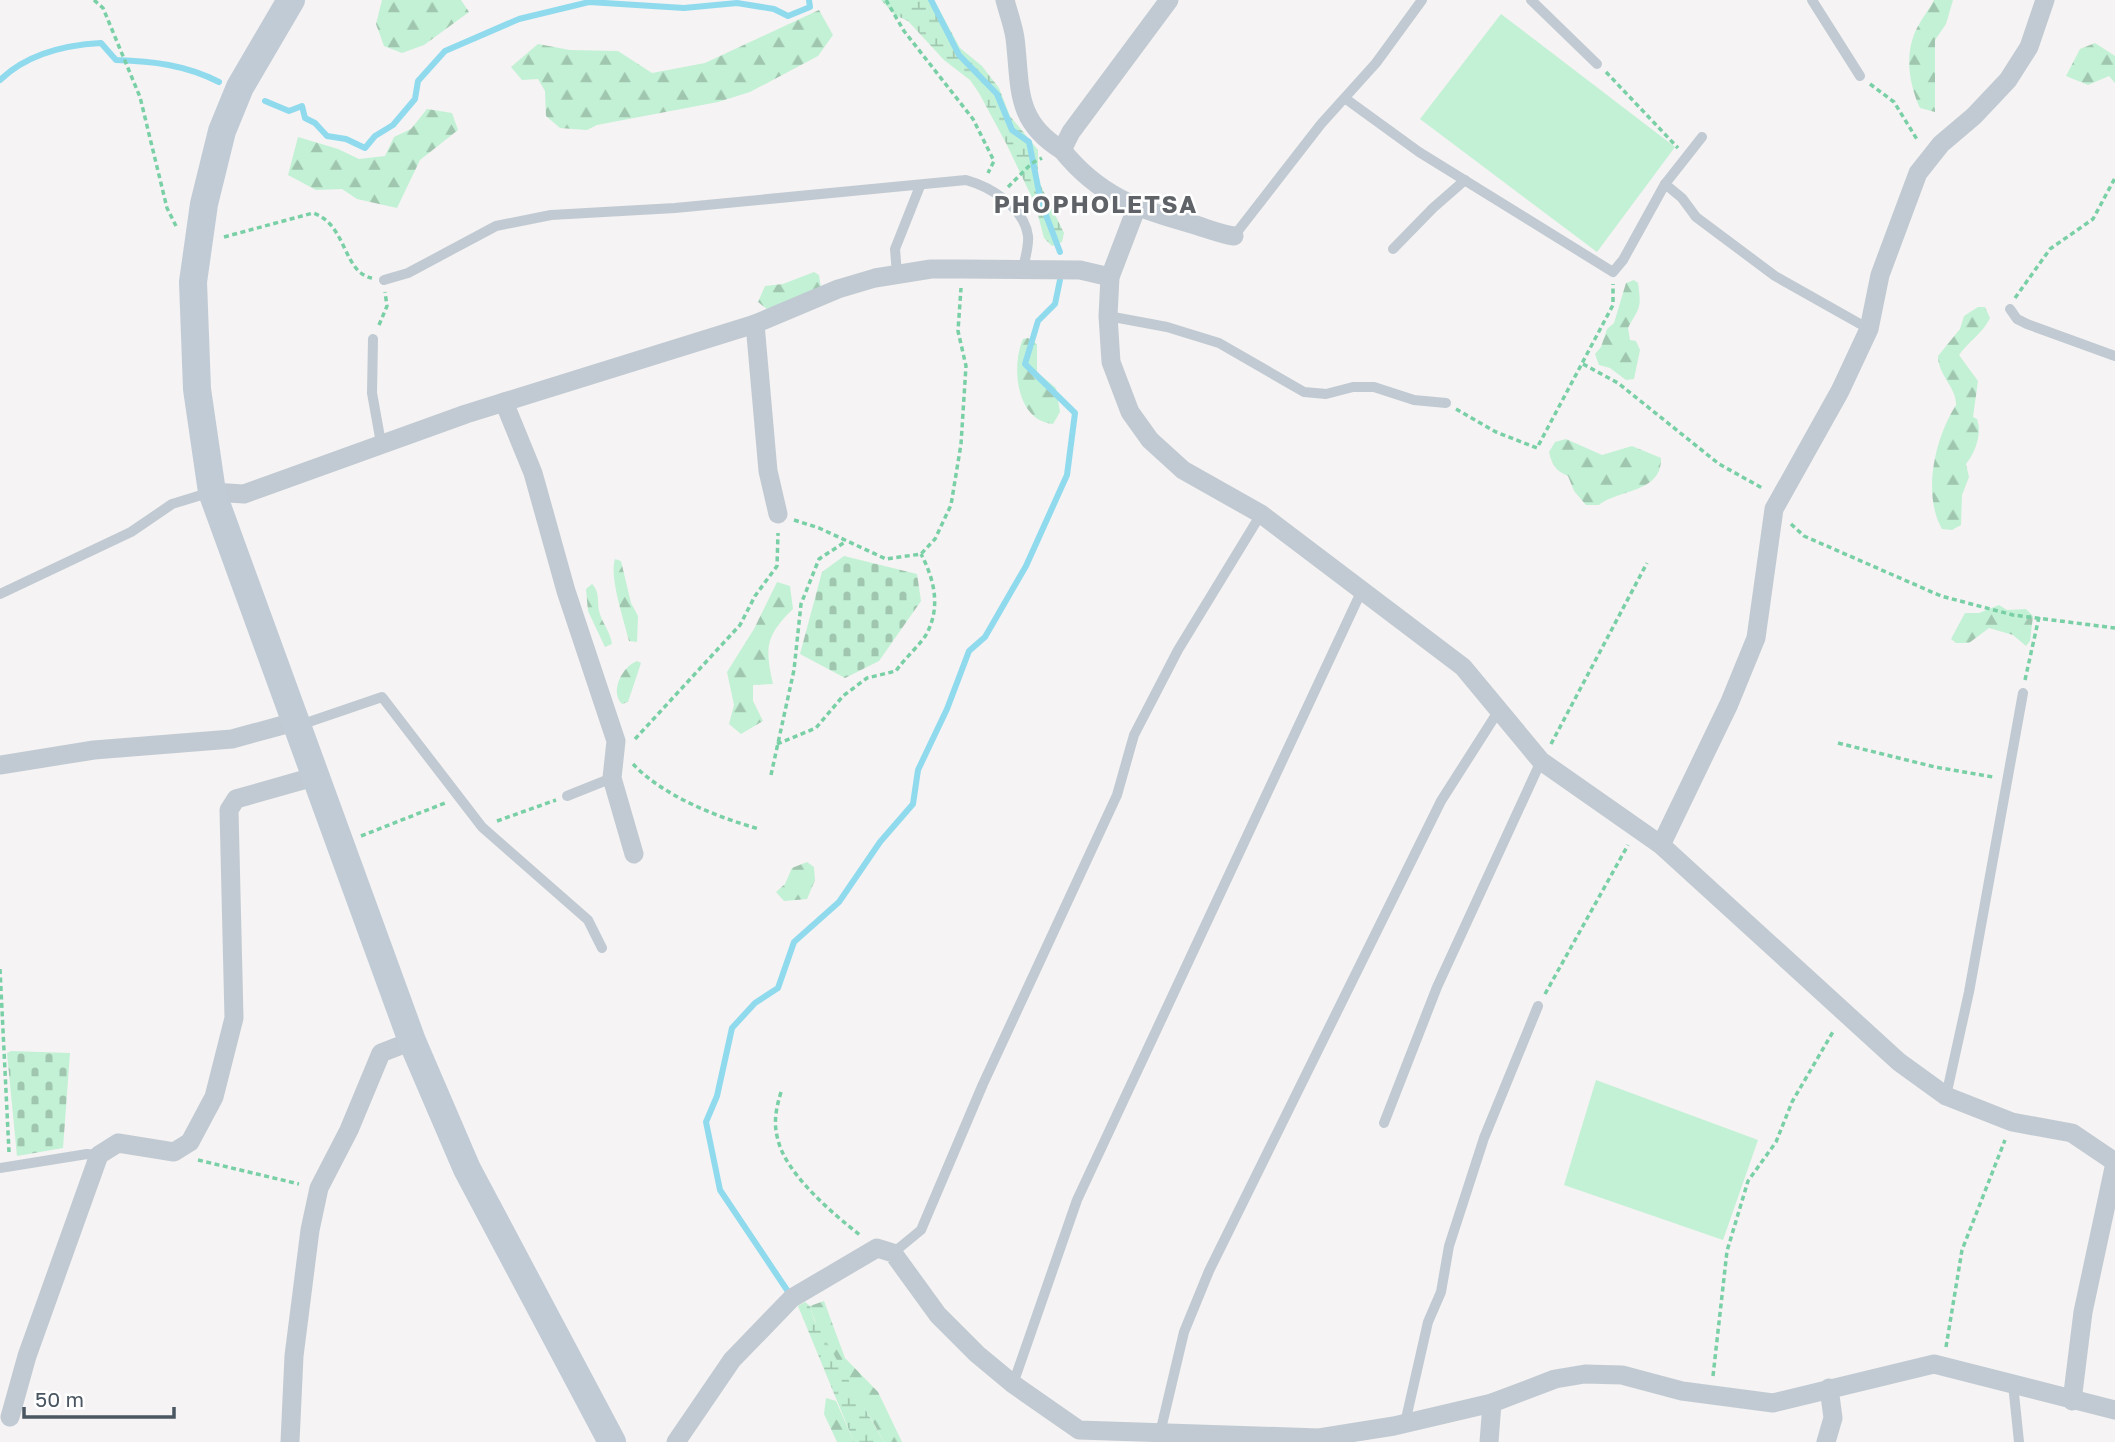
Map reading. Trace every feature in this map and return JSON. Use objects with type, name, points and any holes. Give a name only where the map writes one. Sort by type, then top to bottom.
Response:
[{"type":"main road","points":[[291,0],[240,87],[222,131],[199,241],[193,282],[197,389],[212,492],[299,723],[412,1041],[467,1169],[612,1442]]},
{"type":"street","points":[[1005,0],[1014,36],[1018,87],[1031,122],[1043,138],[1062,150],[1078,170],[1100,188],[1136,209],[1234,236]]},
{"type":"street","points":[[1062,150],[1071,132],[1169,0]]},
{"type":"street","points":[[1661,845],[1729,704],[1756,638],[1777,503],[1840,391],[1869,329],[1880,275],[1918,173],[1941,144],[1974,117],[2008,80],[2029,47],[2045,0]]},
{"type":"street","points":[[1136,209],[1110,277],[1108,316],[1111,362],[1130,412],[1150,440],[1183,470],[1261,514],[1463,667],[1541,761],[1661,845],[1899,1062],[1946,1096],[2012,1122],[2072,1133],[2115,1163],[2083,1312],[2072,1401]]},
{"type":"street","points":[[212,492],[244,494],[504,402],[755,324],[838,289],[897,274],[931,269],[1023,268],[1080,270],[1110,277]]},
{"type":"street","points":[[755,324],[768,471],[778,514]]},
{"type":"street","points":[[504,402],[533,473],[566,591],[616,741],[612,778],[634,854]]},
{"type":"street","points":[[0,765],[94,750],[232,738],[299,723]]},
{"type":"street","points":[[10,1417],[27,1356],[99,1155],[118,1143],[174,1152],[190,1142],[214,1097],[234,1018],[229,810],[236,799],[317,775]]},
{"type":"street","points":[[290,1442],[294,1356],[318,1188],[349,1130],[381,1053],[412,1041]]},
{"type":"street","points":[[676,1442],[732,1360],[792,1298],[885,1250],[938,1315],[1013,1384],[1079,1430],[1209,1438],[1318,1440],[1492,1403],[1555,1379],[1585,1374],[1622,1375],[1710,1396],[1773,1403],[1934,1364],[1981,1373],[2072,1401],[2115,1410]]},
{"type":"street","points":[[1826,1442],[1833,1418],[1829,1388]]},
{"type":"street","points":[[1489,1442],[1492,1403]]},
{"type":"lane","points":[[1234,236],[1321,124],[1346,99],[1422,0]]},
{"type":"lane","points":[[1531,0],[1597,64]]},
{"type":"lane","points":[[1812,0],[1860,76]]},
{"type":"lane","points":[[1346,99],[1419,152],[1612,272],[1623,261],[1665,184],[1702,137]]},
{"type":"lane","points":[[384,280],[408,273],[496,226],[551,215],[675,208],[966,180],[981,184],[1000,196],[1025,222],[1029,239],[1023,268]]},
{"type":"lane","points":[[1393,249],[1465,180]]},
{"type":"lane","points":[[1665,184],[1682,198],[1696,217],[1775,275],[1869,329]]},
{"type":"lane","points":[[897,274],[895,249],[920,186]]},
{"type":"lane","points":[[2010,309],[2017,319],[2028,324],[2115,356]]},
{"type":"lane","points":[[1108,316],[1167,327],[1219,343],[1304,392],[1326,394],[1353,387],[1374,387],[1414,400],[1446,403]]},
{"type":"lane","points":[[373,340],[372,393],[382,443]]},
{"type":"lane","points":[[0,594],[131,532],[172,503],[212,492]]},
{"type":"lane","points":[[885,1250],[921,1230],[983,1084],[1117,795],[1134,734],[1178,650],[1261,514]]},
{"type":"lane","points":[[1013,1384],[1077,1200],[1362,590]]},
{"type":"lane","points":[[1946,1096],[1969,992],[2023,693]]},
{"type":"lane","points":[[299,723],[382,697],[482,827],[580,912],[602,948]]},
{"type":"lane","points":[[1160,1433],[1184,1332],[1209,1271],[1441,802],[1499,710]]},
{"type":"lane","points":[[1384,1123],[1437,987],[1541,761]]},
{"type":"lane","points":[[567,796],[612,778]]},
{"type":"lane","points":[[1405,1423],[1428,1322],[1441,1292],[1449,1246],[1484,1138],[1538,1006]]},
{"type":"lane","points":[[5,1168],[87,1154],[99,1155]]},
{"type":"lane","points":[[2012,1384],[2019,1442]]},
{"type":"path","points":[[94,0],[103,8],[139,97],[174,225],[199,241],[260,229],[313,213],[327,218],[350,261],[366,277],[384,280],[387,306],[373,340]]},
{"type":"path","points":[[886,0],[904,31],[973,120],[994,161],[981,184]]},
{"type":"path","points":[[1597,64],[1630,94],[1688,157]]},
{"type":"path","points":[[1860,76],[1894,102],[1918,140],[1913,166],[1918,173]]},
{"type":"path","points":[[1000,196],[1032,163],[1062,150]]},
{"type":"path","points":[[2010,309],[2017,292],[2050,248],[2093,219],[2115,178]]},
{"type":"path","points":[[630,744],[740,625],[755,596],[777,566],[778,514],[819,528],[886,559],[921,554],[935,539],[951,505],[961,444],[966,366],[958,331],[962,269]]},
{"type":"path","points":[[1446,403],[1496,432],[1537,448],[1554,411],[1583,364],[1613,305],[1612,272]]},
{"type":"path","points":[[1583,364],[1618,383],[1704,449],[1719,464],[1777,503],[1804,536],[1941,596],[2013,615],[2115,628]]},
{"type":"path","points":[[771,775],[794,670],[801,604],[819,559],[845,542]]},
{"type":"path","points":[[777,744],[816,728],[843,696],[867,678],[896,671],[909,652],[927,635],[935,609],[932,576],[921,554]]},
{"type":"path","points":[[1541,761],[1567,719],[1595,658],[1616,625],[1647,563]]},
{"type":"path","points":[[2023,693],[2039,617]]},
{"type":"path","points":[[1838,743],[2008,782]]},
{"type":"path","points":[[630,761],[674,794],[735,822],[759,829]]},
{"type":"path","points":[[482,827],[567,796]]},
{"type":"path","points":[[339,840],[361,836],[460,797]]},
{"type":"path","points":[[1538,1006],[1639,828]]},
{"type":"path","points":[[0,969],[5,1168]]},
{"type":"path","points":[[1710,1396],[1727,1251],[1748,1181],[1776,1142],[1792,1102],[1843,1012]]},
{"type":"path","points":[[781,1092],[775,1116],[778,1142],[785,1158],[830,1212],[885,1250]]},
{"type":"path","points":[[1943,1366],[1962,1250],[2012,1122]]},
{"type":"path","points":[[174,1152],[214,1166],[318,1188]]},
{"type":"green space","points":[[382,0],[461,0],[469,12],[424,45],[402,53],[384,46],[376,24]]},
{"type":"green space","points":[[881,0],[934,0],[960,48],[982,66],[999,88],[1010,116],[1038,150],[1038,180],[1064,233],[1062,242],[1052,246],[1044,238],[1035,204],[1007,145],[970,80],[944,60],[908,21],[895,15]]},
{"type":"green space","points":[[1934,0],[1953,0],[1946,24],[1935,40],[1935,112],[1920,108],[1913,89],[1909,58],[1917,28]]},
{"type":"green space","points":[[819,10],[833,35],[818,56],[750,92],[718,102],[597,125],[587,130],[560,128],[546,116],[545,91],[538,79],[522,80],[511,67],[538,44],[570,50],[618,51],[652,73],[705,63]]},
{"type":"green space","points":[[1501,14],[1675,147],[1597,252],[1420,119]]},
{"type":"green space","points":[[2095,43],[2115,56],[2115,83],[2109,76],[2088,85],[2066,76],[2080,49]]},
{"type":"green space","points":[[427,109],[452,113],[458,130],[420,160],[397,208],[357,199],[342,189],[316,190],[288,175],[298,137],[338,149],[359,159],[385,156],[394,137],[411,129]]},
{"type":"green space","points":[[814,272],[819,275],[821,289],[767,309],[758,302],[765,286],[783,284]]},
{"type":"green space","points":[[1634,280],[1638,283],[1640,298],[1637,312],[1628,328],[1630,340],[1636,341],[1640,350],[1634,379],[1626,380],[1610,368],[1599,365],[1595,354],[1601,347],[1607,329],[1614,323],[1626,283]]},
{"type":"green space","points":[[1978,307],[1985,307],[1990,318],[1959,355],[1978,381],[1973,417],[1977,419],[1978,436],[1973,454],[1966,464],[1969,477],[1962,495],[1961,525],[1952,530],[1942,529],[1936,515],[1932,483],[1937,450],[1956,399],[1941,369],[1938,356],[1960,329],[1964,316]]},
{"type":"green space","points":[[1028,338],[1037,344],[1037,372],[1056,388],[1060,412],[1053,424],[1041,421],[1031,413],[1020,391],[1017,363],[1023,339]]},
{"type":"green space","points":[[1566,439],[1602,455],[1632,446],[1661,458],[1659,469],[1655,478],[1638,489],[1599,505],[1586,505],[1574,491],[1568,476],[1558,470],[1550,457],[1549,452],[1555,442]]},
{"type":"green space","points":[[844,556],[917,574],[921,601],[879,661],[845,678],[800,654],[822,572]]},
{"type":"green space","points":[[615,559],[621,561],[631,603],[638,616],[637,642],[629,641],[621,611],[615,587]]},
{"type":"green space","points":[[777,582],[790,586],[793,609],[772,635],[768,652],[773,684],[753,685],[753,701],[763,721],[741,734],[729,724],[734,705],[727,672],[754,629]]},
{"type":"green space","points":[[592,584],[612,644],[605,647],[588,611],[586,589]]},
{"type":"green space","points":[[1999,605],[2007,610],[2026,609],[2033,616],[2030,641],[2026,646],[2013,635],[1989,628],[1969,643],[1956,643],[1951,639],[1965,613],[1979,613]]},
{"type":"green space","points":[[637,661],[641,663],[628,702],[622,704],[617,692],[619,680],[627,668]]},
{"type":"green space","points":[[807,862],[814,867],[815,880],[807,899],[784,901],[776,892],[785,884],[792,868]]},
{"type":"green space","points":[[7,1053],[70,1053],[63,1148],[17,1156]]},
{"type":"green space","points":[[1596,1080],[1758,1140],[1723,1240],[1564,1185]]},
{"type":"green space","points":[[824,1301],[845,1358],[878,1392],[902,1442],[884,1442],[833,1358],[810,1306]]},
{"type":"green space","points":[[805,1302],[810,1306],[814,1320],[884,1442],[854,1442],[798,1306]]},
{"type":"green space","points":[[826,1398],[836,1401],[854,1442],[837,1442],[824,1414]]},
{"type":"waterway","points":[[265,101],[289,111],[302,106],[305,118],[315,123],[327,136],[346,139],[365,148],[375,136],[393,125],[415,99],[418,81],[445,51],[519,19],[589,2],[684,8],[737,3],[774,9],[788,16],[810,7],[809,0]]},
{"type":"waterway","points":[[931,0],[959,55],[997,94],[1012,130],[1029,142],[1041,202],[1060,252]]},
{"type":"waterway","points":[[0,80],[22,64],[47,52],[101,43],[116,60],[169,65],[219,82]]},
{"type":"waterway","points":[[791,1296],[720,1190],[706,1122],[717,1096],[732,1028],[755,1003],[778,988],[794,942],[839,902],[880,842],[913,804],[918,770],[947,709],[969,651],[985,637],[1026,566],[1067,475],[1075,413],[1025,364],[1038,321],[1055,304],[1060,280]]},
{"type":"district","name":"PHOPHOLETSA","points":[[1096,203]]}]
